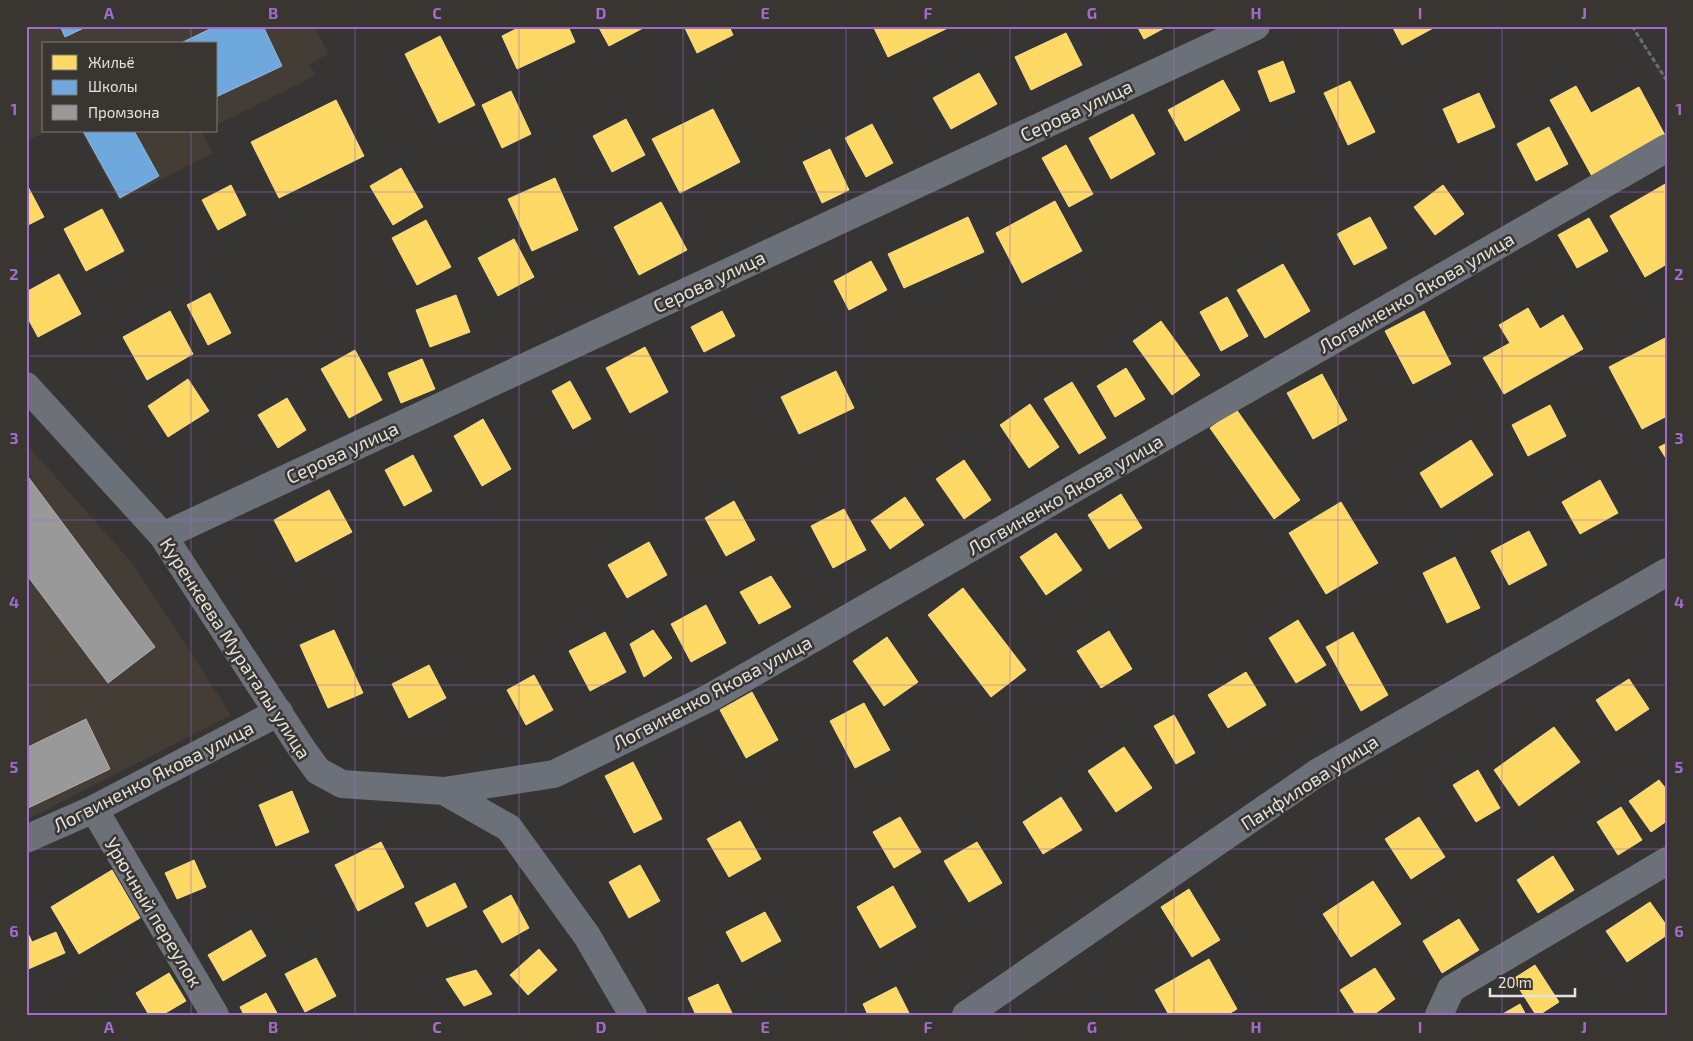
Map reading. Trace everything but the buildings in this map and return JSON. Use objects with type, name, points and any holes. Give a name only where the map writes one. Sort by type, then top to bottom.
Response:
[{"type":"street","name":"Серова улица","points":[[163,536],[1256,26]]},
{"type":"street","name":"Логвиненко Якова улица","points":[[444,791],[554,774],[711,697],[1667,148]]},
{"type":"street","name":"Куренкеева Мураталы улица","points":[[26,386],[163,536],[318,771],[342,784],[444,791],[509,828],[587,936],[633,1015]]},
{"type":"street","name":"Панфилова улица","points":[[966,1015],[1317,773],[1667,572]]},
{"type":"street","name":"Логвиненко Якова улица","points":[[26,839],[94,809],[279,712]]},
{"type":"street","name":"Урючный переулок","points":[[94,809],[215,1015]]},
{"type":"street","points":[[1440,1015],[1451,988],[1667,861]]},
{"type":"path","points":[[1632,26],[1667,81]]},
{"type":"shaded area","points":[[26,26],[315,26],[328,54],[309,64],[316,75],[218,124],[218,42],[42,42],[42,132],[45,132],[29,140],[26,134]]},
{"type":"shaded area","points":[[82,132],[204,132],[202,133],[213,153],[119,201]]},
{"type":"shaded area","points":[[26,444],[133,564],[231,715],[26,820]]}]
